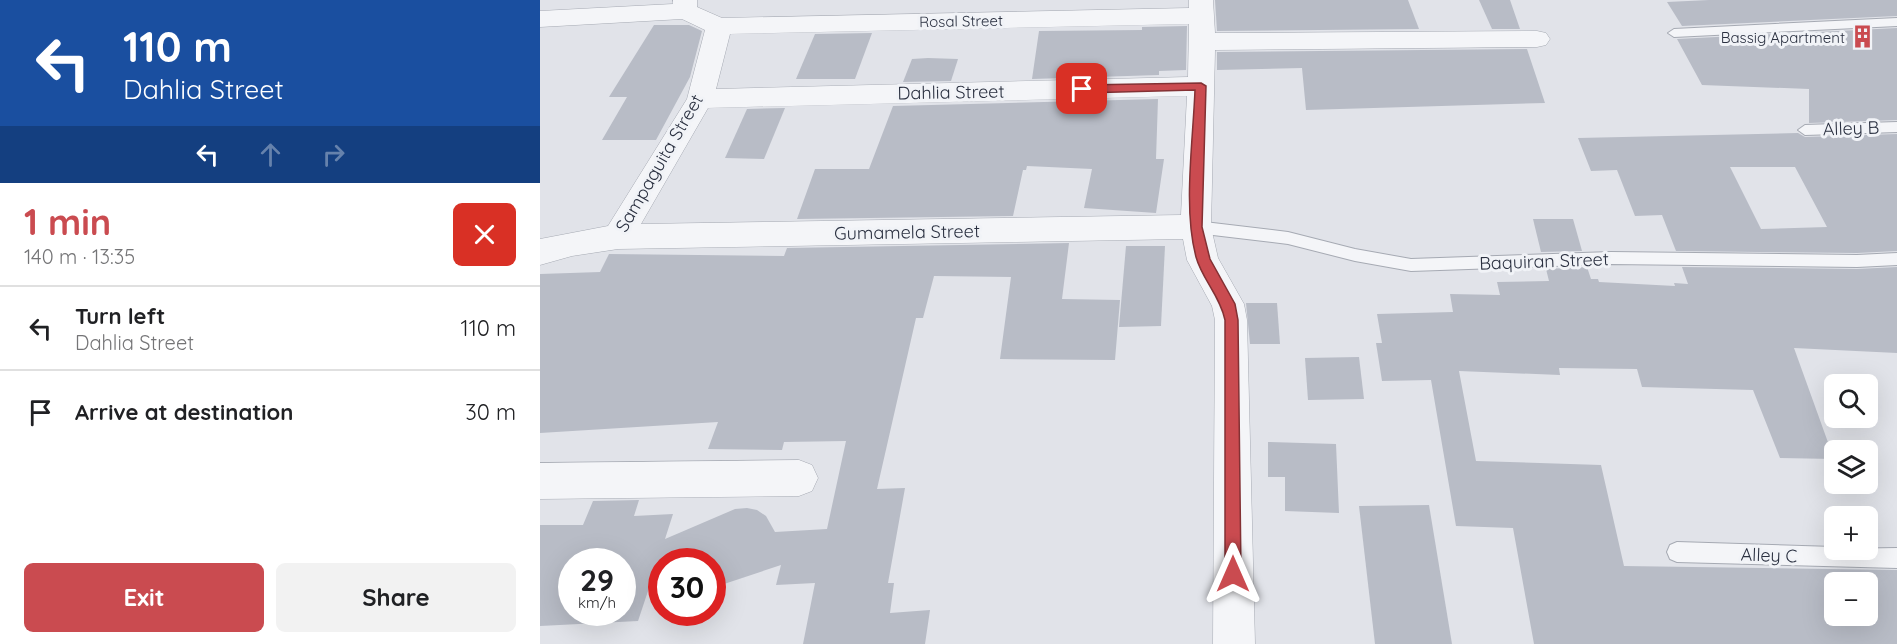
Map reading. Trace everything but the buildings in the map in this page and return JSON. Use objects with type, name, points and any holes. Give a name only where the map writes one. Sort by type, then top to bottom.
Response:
[{"type":"street","points":[[540,19],[685,5],[719,26]]},
{"type":"street","points":[[1202,19],[1196,227],[1203,260],[1228,304],[1232,320],[1234,644]]},
{"type":"street","name":"Rosal Street","points":[[719,26],[1202,19],[1537,39]]},
{"type":"street","name":"Sampaguita Street","points":[[540,252],[618,237],[700,99],[719,26]]},
{"type":"street","name":"Dahlia Street","points":[[700,99],[1201,86]]},
{"type":"street","name":"Gumamela Street","points":[[618,237],[1196,227]]},
{"type":"street","points":[[540,481],[800,478]]},
{"type":"lane","points":[[1674,33],[1897,22]]},
{"type":"lane","name":"Alley B","points":[[1805,130],[1897,127]]},
{"type":"lane","name":"Baquiran Street","points":[[1196,227],[1288,238],[1355,255],[1411,265],[1611,258],[1857,261],[1897,259]]},
{"type":"lane","name":"Alley C","points":[[1677,552],[1897,558]]},
{"type":"place","name":"Bassig Apartment","points":[[1863,37]]},
{"type":"route","points":[[1082,89],[1201,86],[1196,227],[1203,260],[1228,304],[1232,320],[1233,574]]}]
